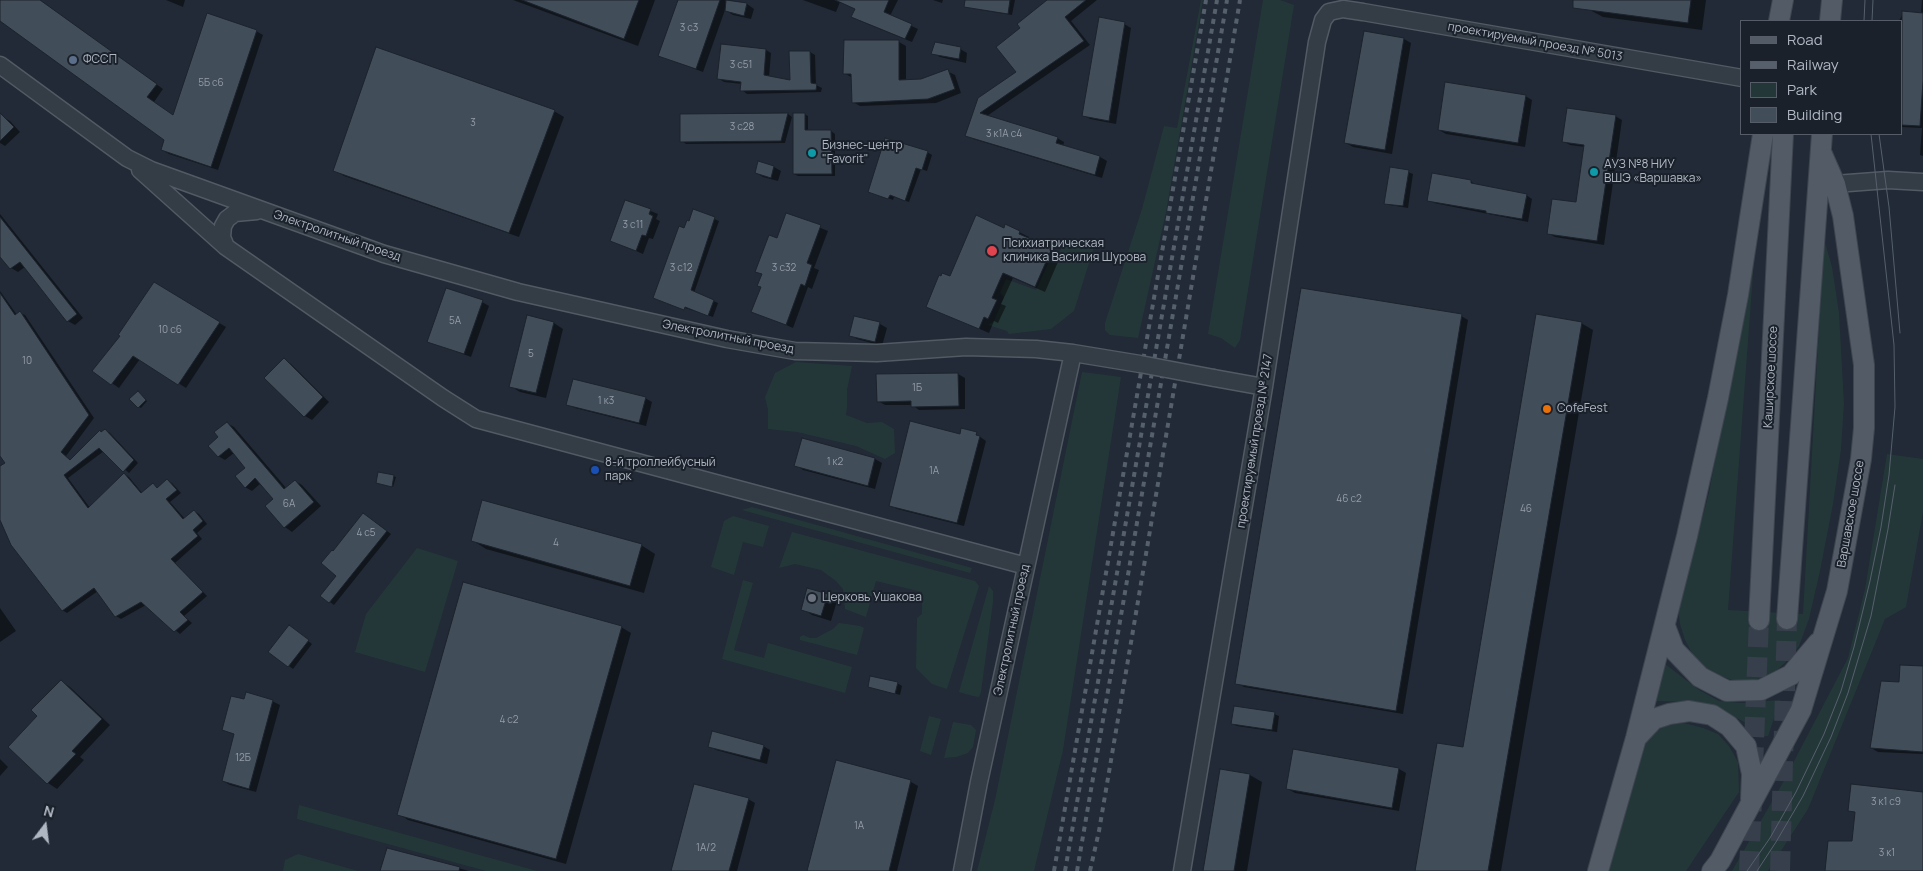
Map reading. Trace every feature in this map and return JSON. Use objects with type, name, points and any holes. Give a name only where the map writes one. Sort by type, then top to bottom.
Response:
[{"type":"main road","points":[[1779,20],[1783,0]]},
{"type":"main road","points":[[1789,20],[1790,0]]},
{"type":"main road","points":[[1830,20],[1832,0]]},
{"type":"main road","points":[[1598,871],[1636,738],[1688,536],[1738,295],[1763,135]]},
{"type":"main road","name":"Каширское шоссе","points":[[1759,620],[1783,135]]},
{"type":"main road","points":[[1787,619],[1821,143]]},
{"type":"main road","name":"Варшавское шоссе","points":[[1712,871],[1720,861],[1801,710],[1837,591],[1861,459],[1864,428],[1864,365],[1843,216],[1835,184],[1821,143]]},
{"type":"main road","points":[[1665,626],[1674,650],[1700,676],[1728,691],[1761,690],[1791,675],[1824,636]]},
{"type":"main road","points":[[1636,738],[1654,719],[1669,714],[1689,711],[1712,715],[1729,726],[1746,746],[1752,774],[1751,801]]},
{"type":"street","name":"проектируемый проезд № 5013","points":[[1329,12],[1343,10],[1363,12],[1740,78]]},
{"type":"street","name":"проектируемый проезд № 2147","points":[[1182,871],[1264,387],[1317,42],[1323,20],[1329,12]]},
{"type":"street","name":"Электролитный проезд","points":[[0,65],[127,158],[151,170],[384,254],[518,292],[737,341],[795,351],[877,353],[966,347],[1036,349],[1073,353],[978,782],[962,871]]},
{"type":"street","points":[[127,158],[226,247],[476,419],[1026,566]]},
{"type":"street","points":[[1835,184],[1888,180],[1923,182]]},
{"type":"street","points":[[226,247],[222,237],[223,226],[227,219],[235,213],[249,210],[266,211]]},
{"type":"street","points":[[1073,353],[1264,387]]},
{"type":"green space","points":[[1201,0],[1203,0],[1166,212],[1138,338],[1110,335],[1105,330],[1105,323],[1142,209],[1164,126],[1177,128]]},
{"type":"green space","points":[[1263,0],[1280,0],[1294,5],[1240,340],[1235,348],[1221,338],[1208,334]]},
{"type":"green space","points":[[1066,239],[1094,247],[1074,311],[1051,329],[1009,334],[1007,331],[988,325],[994,321],[1004,297],[1000,293],[1006,279],[1036,290],[1050,259],[1059,253]]},
{"type":"green space","points":[[1824,239],[1832,267],[1839,313],[1844,404],[1841,449],[1820,571],[1809,619],[1799,646],[1788,660],[1777,670],[1764,677],[1750,681],[1733,680],[1705,669],[1693,655],[1685,640],[1678,609],[1709,493],[1755,247],[1728,610],[1803,614]]},
{"type":"green space","points":[[796,362],[852,366],[847,390],[846,415],[867,423],[882,422],[894,429],[895,453],[885,459],[856,446],[797,432],[768,429],[768,410],[765,397],[775,373]]},
{"type":"green space","points":[[1082,372],[1121,377],[1063,750],[1034,871],[977,871],[995,800]]},
{"type":"green space","points":[[1887,454],[1923,459],[1923,512],[1906,607],[1885,619],[1808,809],[1768,871],[1732,871],[1781,786],[1848,658],[1865,589]]},
{"type":"green space","points":[[752,507],[972,568],[970,573],[742,510]]},
{"type":"green space","points":[[733,516],[769,526],[763,547],[743,542],[734,575],[711,567],[724,521]]},
{"type":"green space","points":[[792,532],[975,581],[979,586],[947,689],[932,684],[916,668],[917,618],[922,614],[922,592],[876,581],[866,617],[845,609],[843,589],[821,570],[795,564],[779,568]]},
{"type":"green space","points":[[417,548],[458,561],[425,672],[355,652],[366,614]]},
{"type":"green space","points":[[743,580],[753,583],[734,650],[764,658],[768,643],[852,667],[845,693],[722,659]]},
{"type":"green space","points":[[989,586],[993,591],[993,602],[979,697],[959,692]]},
{"type":"green space","points":[[839,623],[864,628],[857,655],[800,640],[800,637],[803,635],[816,638],[833,629]]},
{"type":"green space","points":[[1665,664],[1699,690],[1719,701],[1742,703],[1780,700],[1768,736],[1763,736],[1748,724],[1725,712],[1696,702],[1656,701],[1654,697],[1662,667]]},
{"type":"green space","points":[[929,716],[941,719],[931,755],[920,751]]},
{"type":"green space","points":[[953,722],[971,725],[976,730],[973,747],[968,753],[944,758]]},
{"type":"green space","points":[[1684,723],[1718,734],[1729,746],[1738,762],[1739,792],[1686,871],[1604,871],[1642,746],[1654,732],[1668,725]]},
{"type":"green space","points":[[299,805],[537,871],[486,871],[297,819]]},
{"type":"green space","points":[[298,854],[358,871],[283,871],[285,860]]},
{"type":"building","points":[[0,0],[40,0],[157,84],[147,97],[173,115],[207,13],[257,30],[211,167],[161,150],[164,140],[0,21]]},
{"type":"building","points":[[522,0],[639,0],[624,39]]},
{"type":"building","points":[[678,0],[720,0],[696,69],[658,56]]},
{"type":"building","points":[[726,0],[747,3],[744,16],[725,11]]},
{"type":"building","points":[[835,0],[889,0],[884,12],[912,24],[905,39],[851,17],[855,9]]},
{"type":"building","points":[[965,0],[1010,0],[1008,14],[964,7]]},
{"type":"building","points":[[1047,0],[1086,0],[1065,17],[1084,41],[980,113],[1058,137],[1056,143],[1100,156],[1095,175],[965,136],[978,98],[1016,72],[996,47],[1020,28],[1017,24]]},
{"type":"building","points":[[1573,0],[1691,0],[1688,23],[1573,8]]},
{"type":"building","points":[[1902,11],[1923,13],[1923,81],[1920,126],[1903,125]]},
{"type":"building","points":[[1099,17],[1125,22],[1109,121],[1082,116]]},
{"type":"building","points":[[1364,31],[1404,38],[1385,150],[1344,143]]},
{"type":"building","points":[[844,40],[899,40],[899,80],[921,79],[948,69],[955,89],[928,99],[852,103],[851,74],[843,74]]},
{"type":"building","points":[[935,42],[961,47],[959,59],[931,54]]},
{"type":"building","points":[[721,44],[766,49],[764,75],[790,80],[789,51],[810,51],[811,83],[817,84],[816,90],[740,91],[741,82],[717,79]]},
{"type":"building","points":[[376,47],[555,110],[509,233],[333,171]]},
{"type":"building","points":[[1445,82],[1526,95],[1518,143],[1438,130]]},
{"type":"building","name":"АУЗ №8 НИУ ВШЭ «Варшавка»","points":[[1567,108],[1616,115],[1597,241],[1547,234],[1552,199],[1576,202],[1584,145],[1562,142]]},
{"type":"building","points":[[0,113],[14,127],[0,141]]},
{"type":"building","points":[[788,113],[781,141],[680,142],[680,114]]},
{"type":"building","name":"Бизнес-центр \"Favorit\"","points":[[793,113],[805,113],[805,130],[831,130],[832,174],[793,174]]},
{"type":"building","points":[[885,138],[928,151],[922,170],[916,168],[905,201],[890,195],[888,199],[868,192]]},
{"type":"building","points":[[758,161],[774,166],[771,178],[755,173]]},
{"type":"building","points":[[1390,167],[1409,170],[1403,206],[1384,204]]},
{"type":"building","points":[[1432,173],[1471,180],[1471,183],[1527,194],[1522,219],[1427,201]]},
{"type":"building","points":[[625,200],[651,209],[649,214],[653,216],[646,236],[642,235],[636,251],[610,241]]},
{"type":"building","points":[[693,209],[715,217],[691,290],[714,300],[708,316],[685,307],[684,310],[653,298],[679,226],[684,228],[687,220],[689,221]]},
{"type":"building","points":[[786,213],[821,225],[807,263],[812,265],[805,286],[801,284],[786,325],[751,312],[761,287],[757,286],[762,274],[755,272],[769,235],[777,238]]},
{"type":"building","points":[[976,215],[1004,228],[1005,224],[1020,231],[1019,234],[1052,248],[1035,287],[1003,273],[992,298],[997,300],[988,319],[984,317],[979,329],[926,307],[939,275],[941,276],[942,273],[950,276]]},
{"type":"building","points":[[0,217],[77,314],[67,322],[20,262],[10,269],[0,257]]},
{"type":"building","points":[[154,282],[220,322],[178,385],[133,356],[111,385],[92,371],[120,336],[118,335]]},
{"type":"building","points":[[446,288],[483,300],[464,354],[427,342]]},
{"type":"building","points":[[1301,288],[1462,314],[1396,711],[1235,684]]},
{"type":"building","points":[[0,293],[15,315],[20,311],[89,415],[61,452],[70,460],[100,430],[101,432],[105,429],[134,460],[123,472],[99,448],[64,475],[88,508],[124,473],[141,493],[153,483],[157,488],[167,479],[177,490],[166,499],[183,519],[194,510],[203,521],[193,530],[198,536],[171,559],[203,592],[180,612],[188,620],[174,632],[141,602],[115,617],[94,588],[62,611],[11,545],[0,520],[0,466],[5,463],[0,456]]},
{"type":"building","points":[[1536,314],[1582,322],[1488,871],[1415,871],[1437,743],[1463,747]]},
{"type":"building","points":[[527,315],[554,322],[536,393],[509,387]]},
{"type":"building","points":[[854,316],[880,322],[875,342],[849,336]]},
{"type":"building","points":[[284,358],[323,397],[304,417],[264,378]]},
{"type":"building","points":[[958,373],[959,406],[911,407],[911,401],[877,402],[876,374]]},
{"type":"building","points":[[573,379],[646,397],[639,423],[566,405]]},
{"type":"building","points":[[138,391],[146,400],[138,408],[129,399]]},
{"type":"building","points":[[910,421],[960,434],[961,428],[977,432],[976,435],[980,436],[957,523],[889,506]]},
{"type":"building","points":[[227,422],[284,489],[295,480],[314,502],[284,528],[265,506],[273,499],[255,478],[245,488],[235,476],[245,468],[229,448],[218,457],[208,446],[218,437],[214,432]]},
{"type":"building","points":[[802,438],[875,458],[868,486],[794,466]]},
{"type":"building","points":[[378,472],[394,475],[392,487],[376,483]]},
{"type":"building","points":[[482,500],[642,544],[630,586],[471,541]]},
{"type":"building","points":[[363,513],[387,531],[329,603],[320,596],[336,576],[321,563]]},
{"type":"building","points":[[463,582],[622,626],[556,859],[397,815]]},
{"type":"building","name":"Церковь Ушакова","points":[[807,588],[828,594],[821,616],[801,610]]},
{"type":"building","points":[[289,625],[309,640],[288,667],[268,652]]},
{"type":"building","points":[[1900,665],[1923,666],[1923,752],[1870,748],[1881,681],[1899,682]]},
{"type":"building","points":[[870,676],[898,682],[895,694],[868,687]]},
{"type":"building","points":[[61,680],[102,719],[72,751],[76,754],[47,784],[8,747],[37,716],[31,710]]},
{"type":"building","points":[[246,692],[273,700],[249,789],[222,781],[234,734],[222,730],[231,696],[244,699]]},
{"type":"building","points":[[1234,706],[1275,712],[1272,730],[1231,724]]},
{"type":"building","points":[[712,731],[764,745],[760,760],[708,747]]},
{"type":"building","points":[[1293,749],[1399,768],[1392,808],[1286,789]]},
{"type":"building","points":[[836,760],[911,780],[889,871],[807,871]]},
{"type":"building","points":[[1220,769],[1250,774],[1234,871],[1203,871]]},
{"type":"building","points":[[694,784],[749,798],[729,871],[671,871]]},
{"type":"building","points":[[1851,784],[1923,792],[1923,871],[1825,871],[1828,841],[1852,841],[1855,812],[1848,811]]},
{"type":"building","points":[[387,848],[460,867],[459,871],[380,871]]},
{"type":"tunnel","points":[[1780,871],[1787,619]]},
{"type":"tunnel","points":[[1753,767],[1759,620]]},
{"type":"tunnel","points":[[1749,871],[1752,799]]},
{"type":"tram line","points":[[1864,20],[1865,0]]},
{"type":"tram line","points":[[1872,20],[1873,0]]},
{"type":"tram line","points":[[1747,871],[1770,838],[1796,792],[1824,734],[1841,691],[1854,647],[1881,527],[1889,475],[1895,407],[1894,345],[1871,135]]},
{"type":"tram line","points":[[1879,135],[1889,207],[1900,333]]},
{"type":"tram line","points":[[1757,871],[1803,796],[1831,737],[1848,693],[1871,616],[1895,485]]},
{"type":"railway","points":[[1054,871],[1206,0]]},
{"type":"railway","points":[[1065,871],[1217,0]]},
{"type":"railway","points":[[1077,871],[1227,0]]},
{"type":"railway","points":[[1090,871],[1099,831],[1240,0]]},
{"type":"place","name":"ФССП","points":[[73,60]]},
{"type":"place","name":"Бизнес-центр \"Favorit\"","points":[[812,153]]},
{"type":"place","name":"АУЗ №8 НИУ ВШЭ «Варшавка»","points":[[1594,172]]},
{"type":"place","name":"Психиатрическая клиника Василия Шурова","points":[[992,251]]},
{"type":"place","name":"CofeFest","points":[[1547,409]]},
{"type":"place","name":"8-й троллейбусный парк","points":[[595,470]]},
{"type":"place","name":"Церковь Ушакова","points":[[812,598]]}]
